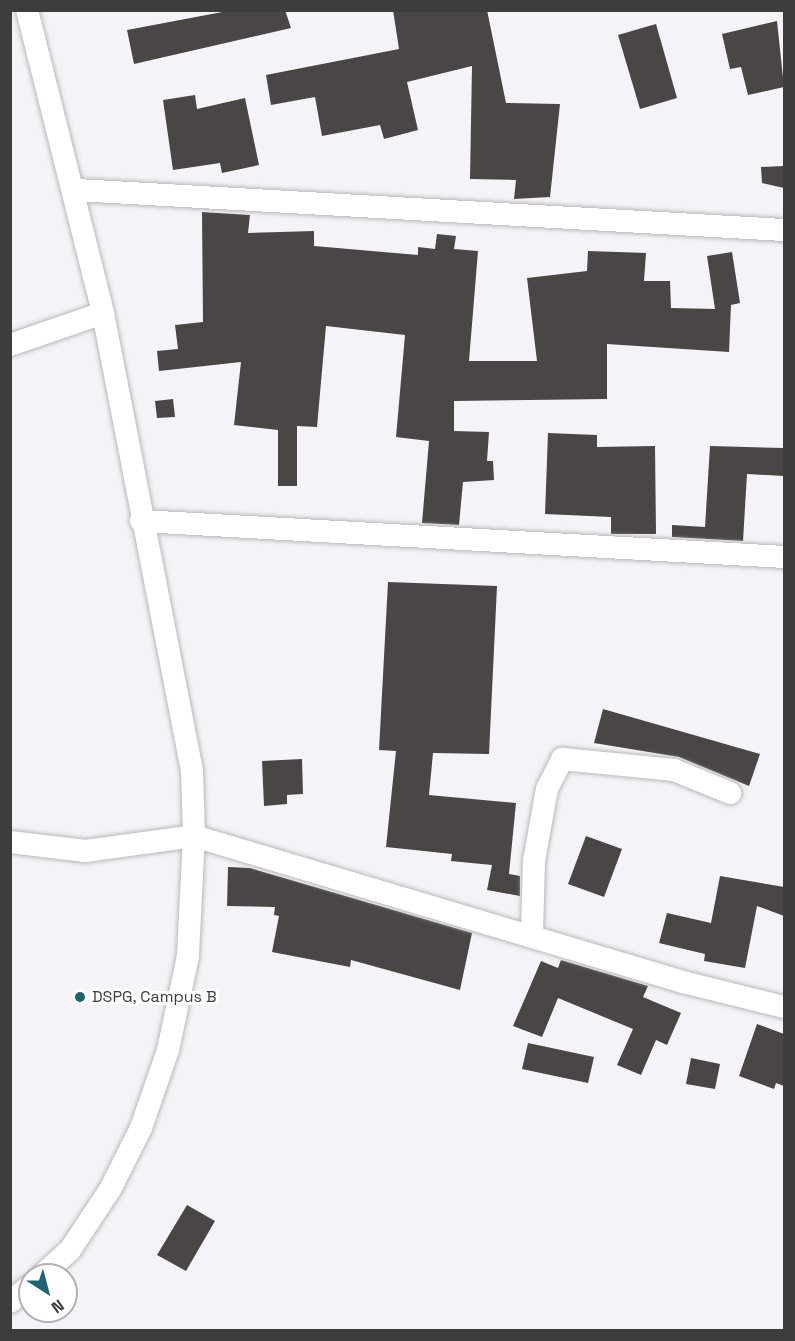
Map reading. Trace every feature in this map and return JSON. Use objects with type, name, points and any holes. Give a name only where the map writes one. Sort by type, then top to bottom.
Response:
[{"type":"street","points":[[27,10],[76,190],[103,313],[141,521],[192,771],[194,836],[188,956],[168,1050],[148,1106],[111,1188],[70,1250],[55,1263]]},
{"type":"street","points":[[76,190],[784,230]]},
{"type":"street","points":[[10,345],[103,313]]},
{"type":"street","points":[[141,521],[784,557]]},
{"type":"street","points":[[532,933],[534,861],[547,789],[561,759],[674,770],[730,793]]},
{"type":"street","points":[[10,842],[85,851],[194,836],[532,933],[683,982],[784,1007]]},
{"type":"building","points":[[233,10],[285,10],[291,28],[134,64],[127,30]]},
{"type":"building","points":[[393,10],[487,10],[506,103],[560,104],[550,197],[514,199],[516,180],[470,179],[472,66],[407,82],[418,130],[384,139],[380,125],[322,136],[315,97],[271,105],[266,75],[399,49]]},
{"type":"building","points":[[777,21],[784,87],[748,95],[741,67],[730,69],[722,34]]},
{"type":"building","points":[[656,24],[677,98],[640,109],[618,35]]},
{"type":"building","points":[[195,95],[197,109],[245,98],[259,165],[222,173],[220,163],[173,170],[163,100]]},
{"type":"building","points":[[784,166],[784,188],[762,183],[761,167]]},
{"type":"building","points":[[202,212],[250,215],[248,233],[314,231],[314,246],[418,255],[418,247],[435,249],[437,234],[456,236],[454,249],[478,251],[469,361],[537,361],[527,278],[587,271],[588,251],[646,253],[644,281],[670,281],[671,308],[715,309],[707,256],[732,252],[740,303],[731,305],[729,352],[607,344],[607,399],[454,401],[454,431],[489,432],[487,461],[493,461],[494,480],[463,482],[459,525],[422,523],[429,441],[396,437],[405,335],[326,326],[317,427],[297,426],[297,486],[278,486],[278,430],[234,425],[241,362],[159,371],[157,351],[178,349],[175,325],[203,322]]},
{"type":"building","points":[[173,399],[175,417],[157,418],[155,401]]},
{"type":"building","points":[[548,433],[597,435],[597,447],[655,446],[656,534],[611,534],[611,517],[545,514]]},
{"type":"building","points":[[710,446],[784,448],[784,476],[747,474],[743,541],[672,537],[672,525],[705,527]]},
{"type":"building","points":[[388,582],[497,586],[489,754],[433,753],[429,795],[516,803],[509,874],[520,876],[520,896],[487,890],[492,865],[451,861],[452,854],[386,847],[396,751],[379,750]]},
{"type":"building","points":[[603,709],[760,754],[749,786],[679,757],[594,743]]},
{"type":"building","points":[[302,759],[303,794],[287,795],[287,804],[264,806],[262,761]]},
{"type":"building","points":[[586,836],[622,849],[604,897],[568,884]]},
{"type":"building","points":[[228,867],[250,868],[472,933],[460,990],[351,960],[350,967],[272,952],[279,916],[274,915],[275,907],[227,906]]},
{"type":"building","points":[[720,876],[784,887],[784,916],[757,906],[745,968],[704,961],[705,954],[659,943],[667,913],[711,923]]},
{"type":"building","points":[[561,960],[648,986],[643,997],[681,1013],[667,1045],[656,1040],[641,1075],[617,1065],[633,1029],[558,998],[542,1037],[513,1026],[541,961],[558,968]]},
{"type":"building","points":[[757,1024],[784,1034],[784,1086],[776,1083],[774,1089],[739,1076]]},
{"type":"building","points":[[528,1043],[594,1057],[588,1083],[522,1069]]},
{"type":"building","points":[[691,1058],[720,1064],[715,1089],[686,1084]]},
{"type":"building","points":[[187,1205],[215,1221],[186,1271],[157,1255]]},
{"type":"place","name":"DSPG, Campus B","points":[[80,997]]}]
